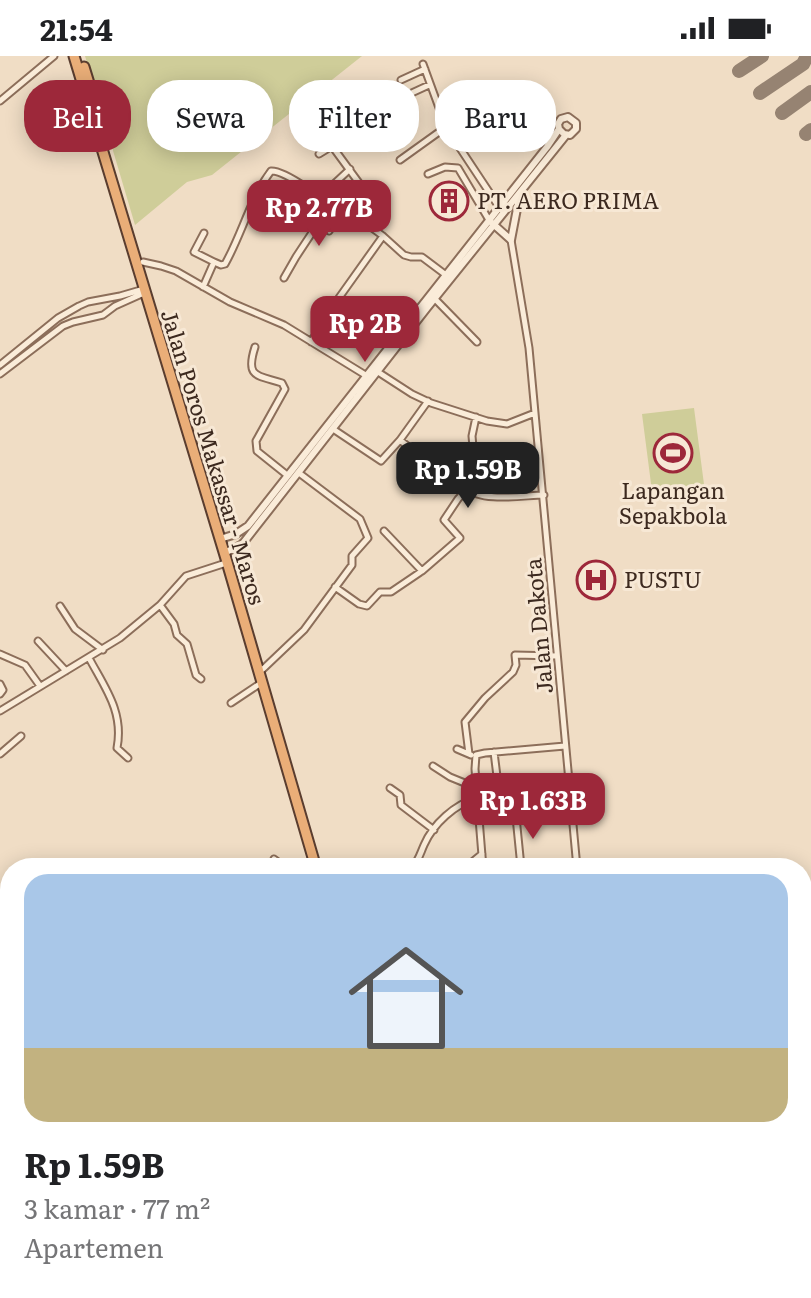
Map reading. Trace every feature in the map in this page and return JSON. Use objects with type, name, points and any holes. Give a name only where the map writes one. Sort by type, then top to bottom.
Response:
[{"type":"highway","name":"Jalan Poros Makassar - Maros","points":[[74,56],[84,77],[143,262],[313,858]]},
{"type":"highway","name":"Jalan Poros Makassar - Maros","points":[[81,56],[84,77],[144,290],[223,539]]},
{"type":"highway","name":"Jalan Poros Makassar - Maros","points":[[227,555],[319,858]]},
{"type":"street","points":[[0,101],[54,56]]},
{"type":"street","points":[[401,80],[424,66],[435,100]]},
{"type":"street","points":[[419,90],[429,85]]},
{"type":"street","points":[[0,684],[3,690],[0,697],[2,710],[103,650],[160,605],[186,576],[227,555],[244,542],[263,511],[287,475],[361,387],[378,372],[425,305],[446,275],[491,222],[520,193],[566,135],[576,129],[572,118],[561,119],[559,129],[547,147],[499,207],[491,222],[435,299],[425,305],[367,376],[361,387],[333,429],[299,473],[263,511],[241,531],[223,539]]},
{"type":"street","points":[[559,129],[566,135]]},
{"type":"street","points":[[400,160],[435,135]]},
{"type":"street","points":[[329,231],[362,190],[337,152]]},
{"type":"street","points":[[463,152],[499,207]]},
{"type":"street","points":[[428,174],[456,165],[491,222],[511,240]]},
{"type":"street","points":[[321,196],[350,169]]},
{"type":"street","points":[[204,233],[194,252],[225,264],[251,204],[271,171],[280,171],[321,196],[338,212],[344,210]]},
{"type":"street","points":[[511,240],[520,193],[519,182]]},
{"type":"street","points":[[284,278],[331,204]]},
{"type":"street","points":[[344,210],[383,236],[407,257],[422,257],[446,275]]},
{"type":"street","points":[[311,342],[383,236]]},
{"type":"street","name":"Jalan Dakota","points":[[511,240],[529,348],[576,858]]},
{"type":"street","points":[[143,262],[168,268],[230,302],[284,325],[367,376]]},
{"type":"street","points":[[203,287],[214,262]]},
{"type":"street","points":[[0,365],[58,318],[79,306],[144,290]]},
{"type":"street","points":[[0,374],[63,326],[103,315],[144,290]]},
{"type":"street","points":[[435,299],[477,342]]},
{"type":"street","points":[[255,347],[250,362],[254,373],[282,383],[285,389],[256,441],[257,451],[287,475]]},
{"type":"street","points":[[378,372],[412,394],[476,417],[507,424],[535,413]]},
{"type":"street","points":[[333,429],[381,461],[428,401]]},
{"type":"street","points":[[473,447],[476,417]]},
{"type":"street","points":[[400,440],[473,494],[485,497],[544,495]]},
{"type":"street","points":[[263,669],[304,630],[352,565],[352,556],[368,538],[360,519],[299,473]]},
{"type":"street","points":[[335,587],[367,606],[380,592],[391,592],[422,571],[460,538],[444,520],[468,488]]},
{"type":"street","points":[[384,531],[422,571]]},
{"type":"street","points":[[160,605],[174,624],[177,635],[186,642],[196,675],[201,679]]},
{"type":"street","points":[[60,606],[75,629],[103,650]]},
{"type":"street","points":[[38,641],[66,671]]},
{"type":"street","points":[[0,654],[25,665],[40,686]]},
{"type":"street","points":[[482,858],[473,755],[465,722],[513,672],[515,655],[557,656]]},
{"type":"street","points":[[89,658],[112,697],[119,730],[117,748],[128,758]]},
{"type":"street","points":[[231,703],[261,683]]},
{"type":"street","points":[[0,754],[21,736]]},
{"type":"street","points":[[457,749],[473,755],[565,746]]},
{"type":"street","points":[[494,752],[502,817]]},
{"type":"street","points":[[433,766],[477,788]]},
{"type":"street","points":[[390,788],[400,795],[401,805],[434,830]]},
{"type":"street","points":[[420,858],[423,846],[434,830],[462,803],[477,798]]},
{"type":"street","points":[[480,815],[516,817],[572,812]]},
{"type":"street","points":[[516,817],[520,858]]},
{"type":"street","points":[[477,858],[482,854]]},
{"type":"shaded area","points":[[85,56],[362,56],[332,80],[289,80],[289,114],[273,127],[273,80],[147,80],[147,152],[241,152],[212,175],[187,182],[135,225],[113,152],[131,152],[131,80],[92,80]]},
{"type":"shaded area","name":"Lapangan Sepakbola","points":[[694,408],[705,492],[653,499],[642,414]]},
{"type":"taxiway","points":[[739,71],[762,56]]},
{"type":"taxiway","points":[[760,93],[803,64],[807,56]]},
{"type":"taxiway","points":[[782,113],[811,92]]},
{"type":"taxiway","points":[[806,134],[811,130]]},
{"type":"place","name":"PT. AERO PRIMA","points":[[449,201]]},
{"type":"place","name":"Lapangan Sepakbola","points":[[673,453]]},
{"type":"place","name":"PUSTU","points":[[596,580]]}]
